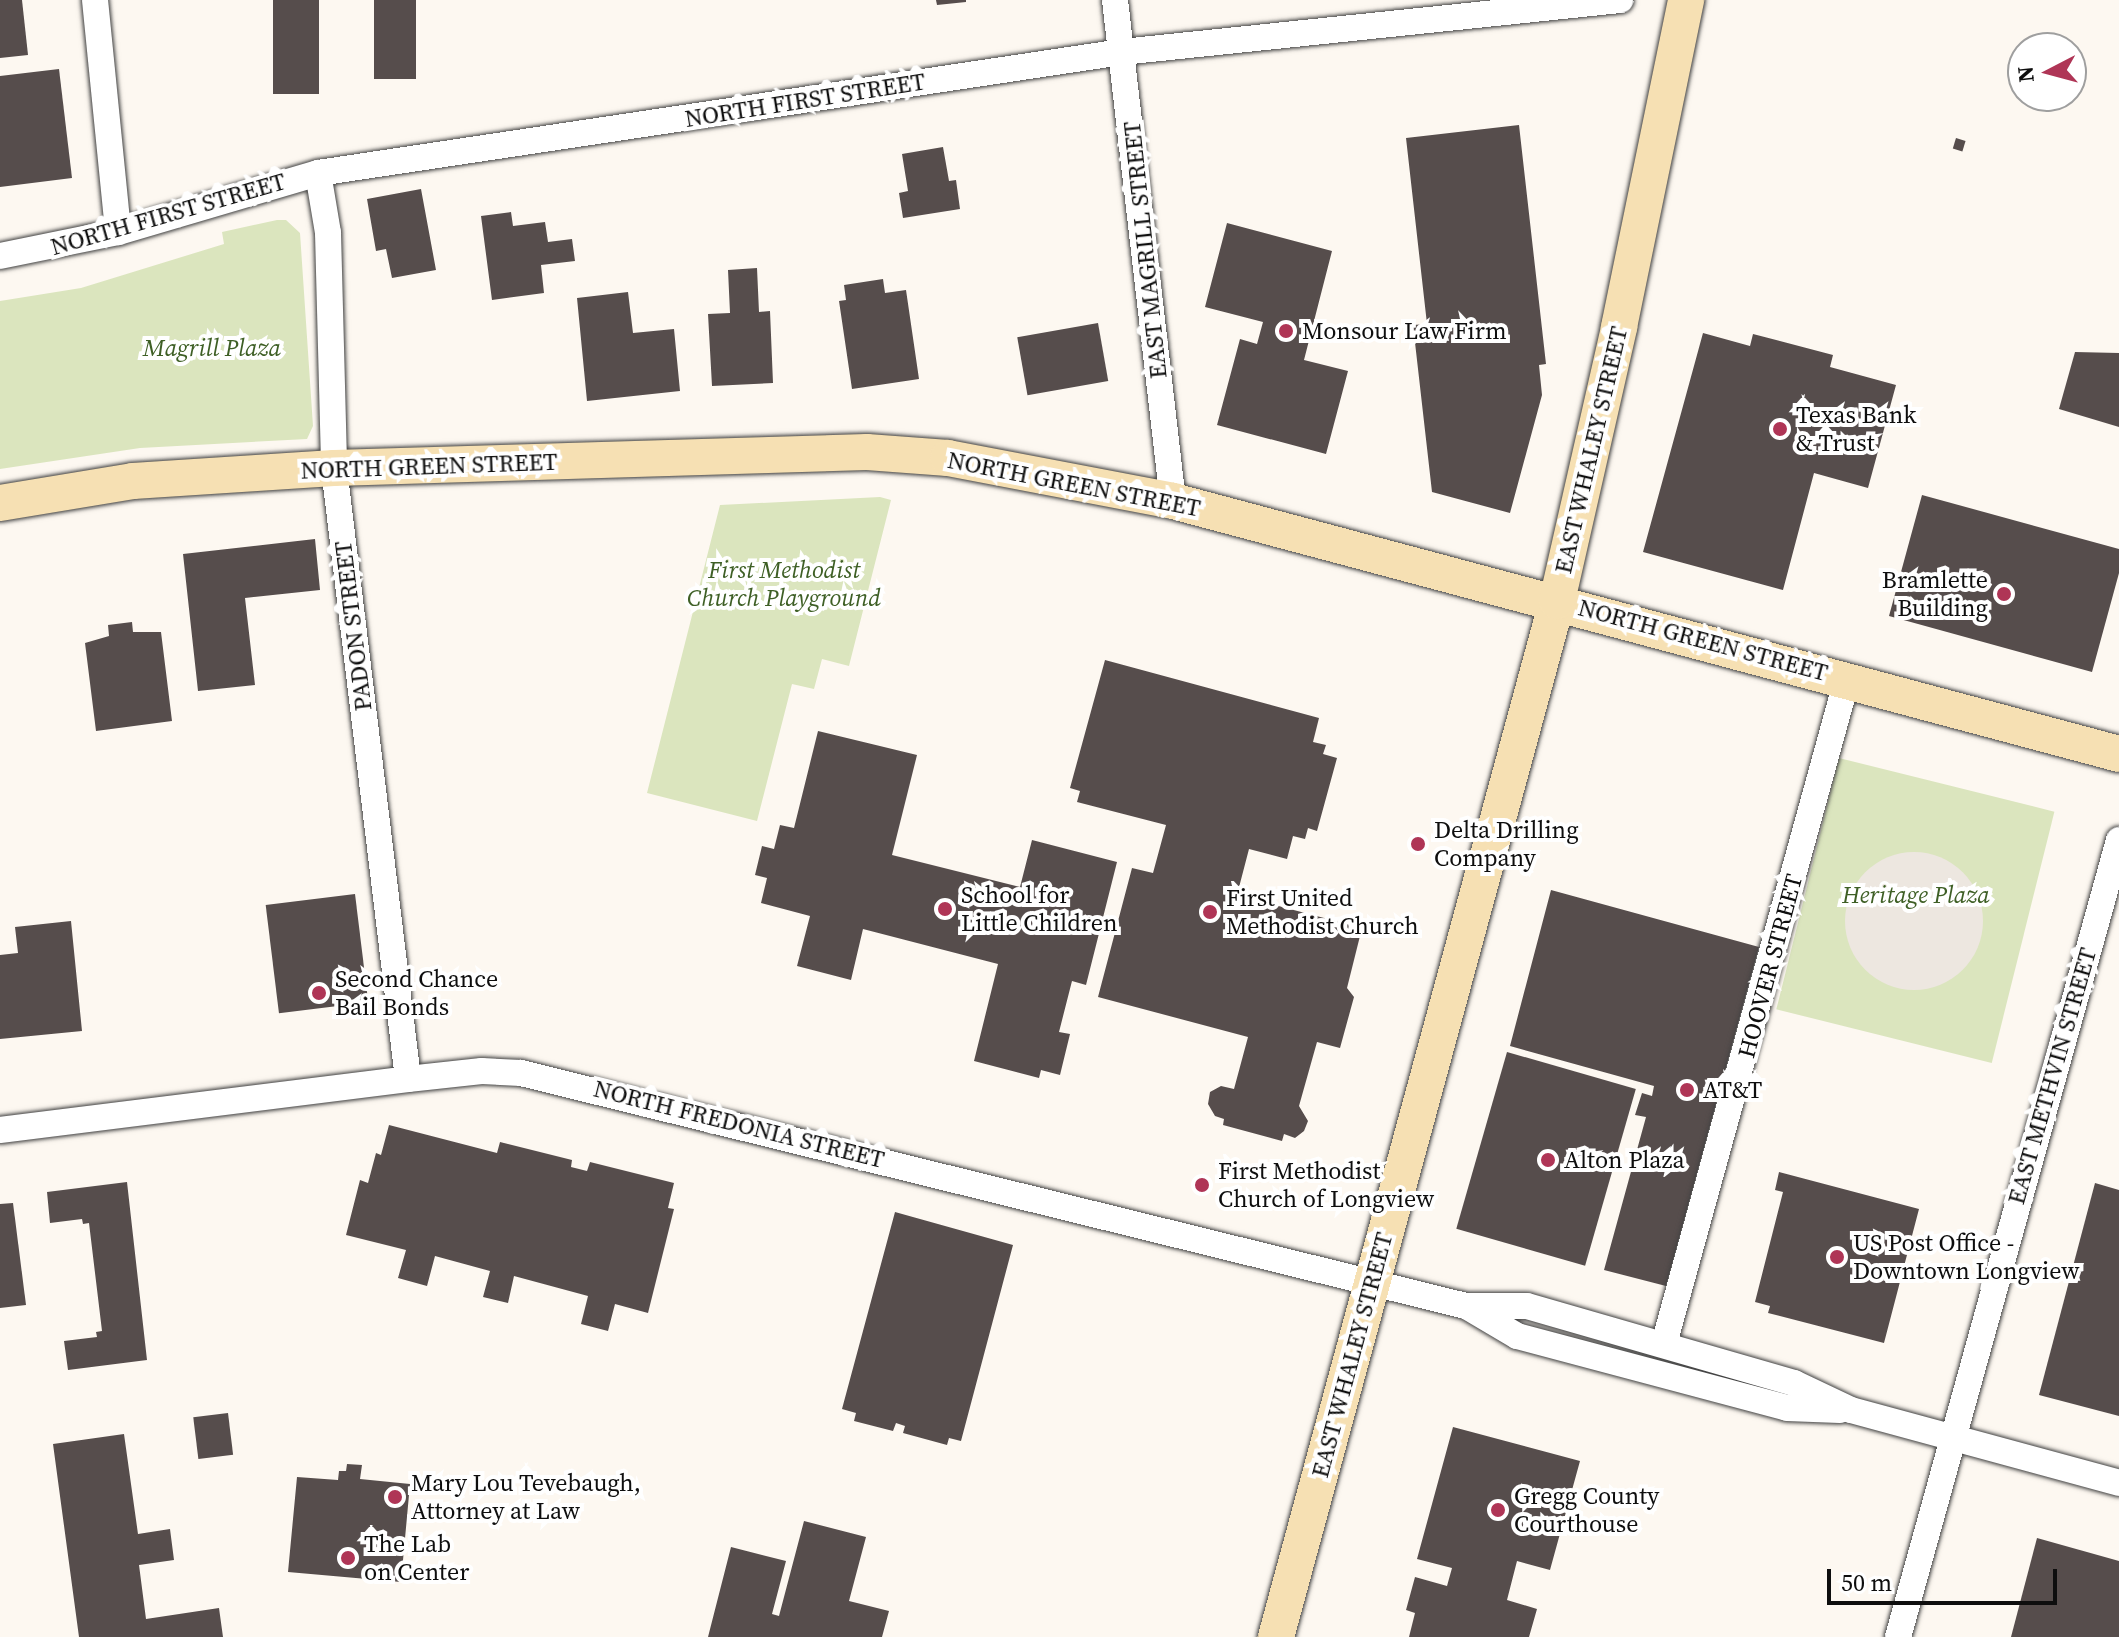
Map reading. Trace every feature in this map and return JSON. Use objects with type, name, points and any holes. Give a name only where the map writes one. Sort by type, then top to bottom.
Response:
[{"type":"street","points":[[95,0],[118,232]]},
{"type":"street","name":"EAST MAGRILL STREET","points":[[1115,0],[1173,501]]},
{"type":"street","name":"NORTH FIRST STREET","points":[[0,256],[118,232],[318,173],[1122,52],[1620,0]]},
{"type":"street","name":"EAST WHALEY STREET","points":[[1276,1637],[1557,601],[1619,327],[1686,0]]},
{"type":"street","name":"PADON STREET","points":[[318,173],[328,233],[334,468],[408,1079]]},
{"type":"street","name":"NORTH GREEN STREET","points":[[0,503],[133,481],[334,468],[895,453],[948,458],[1173,501],[1557,601],[2119,754]]},
{"type":"street","name":"HOOVER STREET","points":[[1664,1344],[1847,679]]},
{"type":"street","name":"EAST METHVIN STREET","points":[[1898,1637],[2119,840]]},
{"type":"street","name":"NORTH FREDONIA STREET","points":[[0,1130],[408,1079],[502,1071],[559,1079],[1466,1306],[1527,1306],[1794,1383],[1851,1410],[2119,1483]]},
{"type":"street","name":"NORTH FREDONIA STREET","points":[[1466,1306],[1517,1336],[1787,1408],[1851,1410]]},
{"type":"green space","name":"Magrill Plaza","points":[[286,220],[300,233],[313,426],[307,439],[140,448],[0,469],[0,301],[81,288],[224,244],[222,232]]},
{"type":"green space","name":"First Methodist Church Playground","points":[[880,497],[891,500],[849,666],[822,659],[814,689],[792,684],[757,821],[647,793],[720,505]]},
{"type":"green space","name":"Heritage Plaza","points":[[1839,758],[2054,812],[1992,1063],[1776,1009]]},
{"type":"shaded area","points":[[1914,852],[1941,857],[1963,872],[1978,894],[1983,921],[1978,948],[1963,970],[1941,985],[1914,990],[1887,985],[1865,970],[1850,948],[1845,921],[1850,894],[1865,872],[1887,857]]},
{"type":"building","points":[[0,0],[22,0],[28,55],[0,58]]},
{"type":"building","points":[[273,0],[319,0],[319,94],[273,94]]},
{"type":"building","points":[[374,0],[416,0],[416,79],[374,79]]},
{"type":"building","points":[[936,0],[966,0],[966,2],[937,5]]},
{"type":"building","points":[[59,69],[72,178],[0,187],[0,76]]},
{"type":"building","points":[[1519,125],[1546,364],[1539,365],[1542,395],[1510,513],[1432,492],[1413,325],[1427,324],[1406,138]]},
{"type":"building","points":[[1956,138],[1966,141],[1962,151],[1953,149]]},
{"type":"building","points":[[943,147],[949,181],[956,180],[960,209],[903,218],[899,193],[908,191],[902,154]]},
{"type":"building","points":[[421,189],[436,270],[392,278],[386,249],[376,251],[367,199]]},
{"type":"building","points":[[511,212],[513,226],[545,222],[548,242],[572,239],[575,261],[541,265],[544,293],[492,300],[481,216]]},
{"type":"building","name":"Monsour Law Firm","points":[[1227,223],[1332,251],[1304,360],[1348,371],[1326,454],[1217,425],[1240,339],[1257,344],[1263,322],[1205,307]]},
{"type":"building","points":[[757,268],[759,312],[770,311],[773,383],[712,386],[708,314],[730,313],[728,270]]},
{"type":"building","points":[[883,279],[885,293],[906,290],[919,379],[852,389],[839,301],[846,300],[844,285]]},
{"type":"building","points":[[628,292],[633,333],[674,329],[680,391],[587,401],[577,298]]},
{"type":"building","points":[[1098,323],[1108,381],[1027,395],[1017,337]]},
{"type":"building","name":"Texas Bank & Trust","points":[[1703,333],[1750,346],[1753,334],[1833,355],[1830,367],[1896,385],[1868,488],[1814,473],[1783,590],[1643,552]]},
{"type":"building","points":[[2075,352],[2119,353],[2119,427],[2059,409]]},
{"type":"building","name":"Bramlette Building","points":[[1922,495],[2119,549],[2119,573],[2092,672],[1889,616]]},
{"type":"building","points":[[315,539],[320,590],[245,598],[255,685],[198,691],[183,554]]},
{"type":"building","points":[[132,622],[133,632],[161,632],[172,721],[96,731],[85,643],[109,636],[108,625]]},
{"type":"building","name":"First United Methodist Church","points":[[1105,660],[1319,718],[1313,742],[1326,745],[1323,754],[1337,758],[1317,831],[1308,828],[1305,839],[1293,836],[1287,859],[1249,849],[1237,895],[1362,928],[1347,988],[1354,997],[1340,1048],[1317,1042],[1299,1106],[1308,1121],[1304,1131],[1295,1138],[1284,1134],[1282,1141],[1223,1125],[1224,1119],[1215,1116],[1208,1104],[1210,1092],[1221,1086],[1234,1089],[1248,1037],[1098,997],[1132,868],[1153,873],[1166,825],[1077,802],[1080,791],[1070,788]]},
{"type":"building","name":"School for Little Children","points":[[818,731],[917,755],[892,855],[1020,887],[1032,840],[1117,862],[1086,985],[1072,981],[1059,1032],[1070,1034],[1060,1075],[1041,1070],[1039,1078],[974,1061],[998,964],[863,929],[851,980],[797,966],[810,916],[761,903],[767,878],[755,875],[762,846],[774,849],[780,825],[794,828]]},
{"type":"building","name":"AT&T","points":[[1551,890],[1759,947],[1666,1286],[1604,1270],[1646,1117],[1635,1115],[1642,1093],[1652,1096],[1654,1086],[1510,1046]]},
{"type":"building","points":[[355,894],[368,1002],[279,1013],[266,905]]},
{"type":"building","points":[[71,921],[82,1031],[0,1039],[0,955],[18,953],[15,927]]},
{"type":"building","name":"Alton Plaza","points":[[1507,1052],[1636,1089],[1585,1266],[1456,1229]]},
{"type":"building","points":[[389,1125],[497,1153],[500,1142],[572,1160],[571,1167],[587,1171],[590,1162],[674,1183],[668,1208],[674,1209],[648,1313],[615,1304],[608,1331],[581,1324],[588,1296],[514,1276],[508,1303],[483,1297],[490,1271],[435,1256],[427,1286],[398,1278],[406,1250],[346,1235],[360,1180],[368,1183],[376,1153],[381,1155]]},
{"type":"building","name":"US Post Office - Downtown Longview","points":[[1779,1172],[1919,1209],[1884,1343],[1768,1313],[1770,1306],[1755,1302],[1783,1192],[1775,1190]]},
{"type":"building","points":[[127,1182],[147,1360],[68,1370],[64,1341],[97,1337],[96,1332],[102,1331],[89,1223],[83,1224],[82,1219],[50,1223],[47,1192]]},
{"type":"building","points":[[2095,1183],[2119,1190],[2119,1416],[2039,1395]]},
{"type":"building","points":[[13,1203],[26,1305],[0,1308],[0,1204]]},
{"type":"building","points":[[895,1212],[1013,1245],[961,1441],[949,1438],[947,1445],[903,1433],[905,1426],[896,1423],[893,1431],[854,1421],[856,1413],[842,1409]]},
{"type":"building","points":[[228,1413],[233,1455],[198,1459],[193,1417]]},
{"type":"building","name":"Gregg County Courthouse","points":[[1453,1427],[1580,1461],[1550,1570],[1517,1561],[1507,1600],[1537,1609],[1529,1637],[1409,1637],[1415,1613],[1406,1610],[1415,1577],[1447,1586],[1452,1568],[1417,1559]]},
{"type":"building","points":[[124,1434],[138,1534],[170,1529],[174,1560],[139,1565],[146,1619],[219,1608],[223,1637],[79,1637],[53,1444]]},
{"type":"building","points":[[347,1464],[362,1465],[360,1479],[410,1484],[401,1582],[288,1572],[297,1477],[338,1480],[339,1471],[346,1471]]},
{"type":"building","points":[[804,1521],[866,1537],[849,1601],[889,1611],[882,1637],[708,1637],[731,1547],[786,1561],[772,1614],[779,1616]]},
{"type":"building","points":[[2037,1538],[2119,1561],[2119,1637],[2011,1637]]},
{"type":"place","name":"Monsour Law Firm","points":[[1286,331]]},
{"type":"place","name":"Texas Bank & Trust","points":[[1780,429]]},
{"type":"place","name":"Bramlette Building","points":[[2004,594]]},
{"type":"place","name":"Delta Drilling Company","points":[[1418,844]]},
{"type":"place","name":"School for Little Children","points":[[945,909]]},
{"type":"place","name":"First United Methodist Church","points":[[1210,912]]},
{"type":"place","name":"Second Chance Bail Bonds","points":[[319,993]]},
{"type":"place","name":"AT&T","points":[[1687,1090]]},
{"type":"place","name":"Alton Plaza","points":[[1548,1160]]},
{"type":"place","name":"First Methodist Church of Longview","points":[[1202,1185]]},
{"type":"place","name":"US Post Office - Downtown Longview","points":[[1837,1257]]},
{"type":"place","name":"Mary Lou Tevebaugh, Attorney at Law","points":[[395,1497]]},
{"type":"place","name":"Gregg County Courthouse","points":[[1498,1510]]},
{"type":"place","name":"The Lab on Center","points":[[348,1558]]}]
